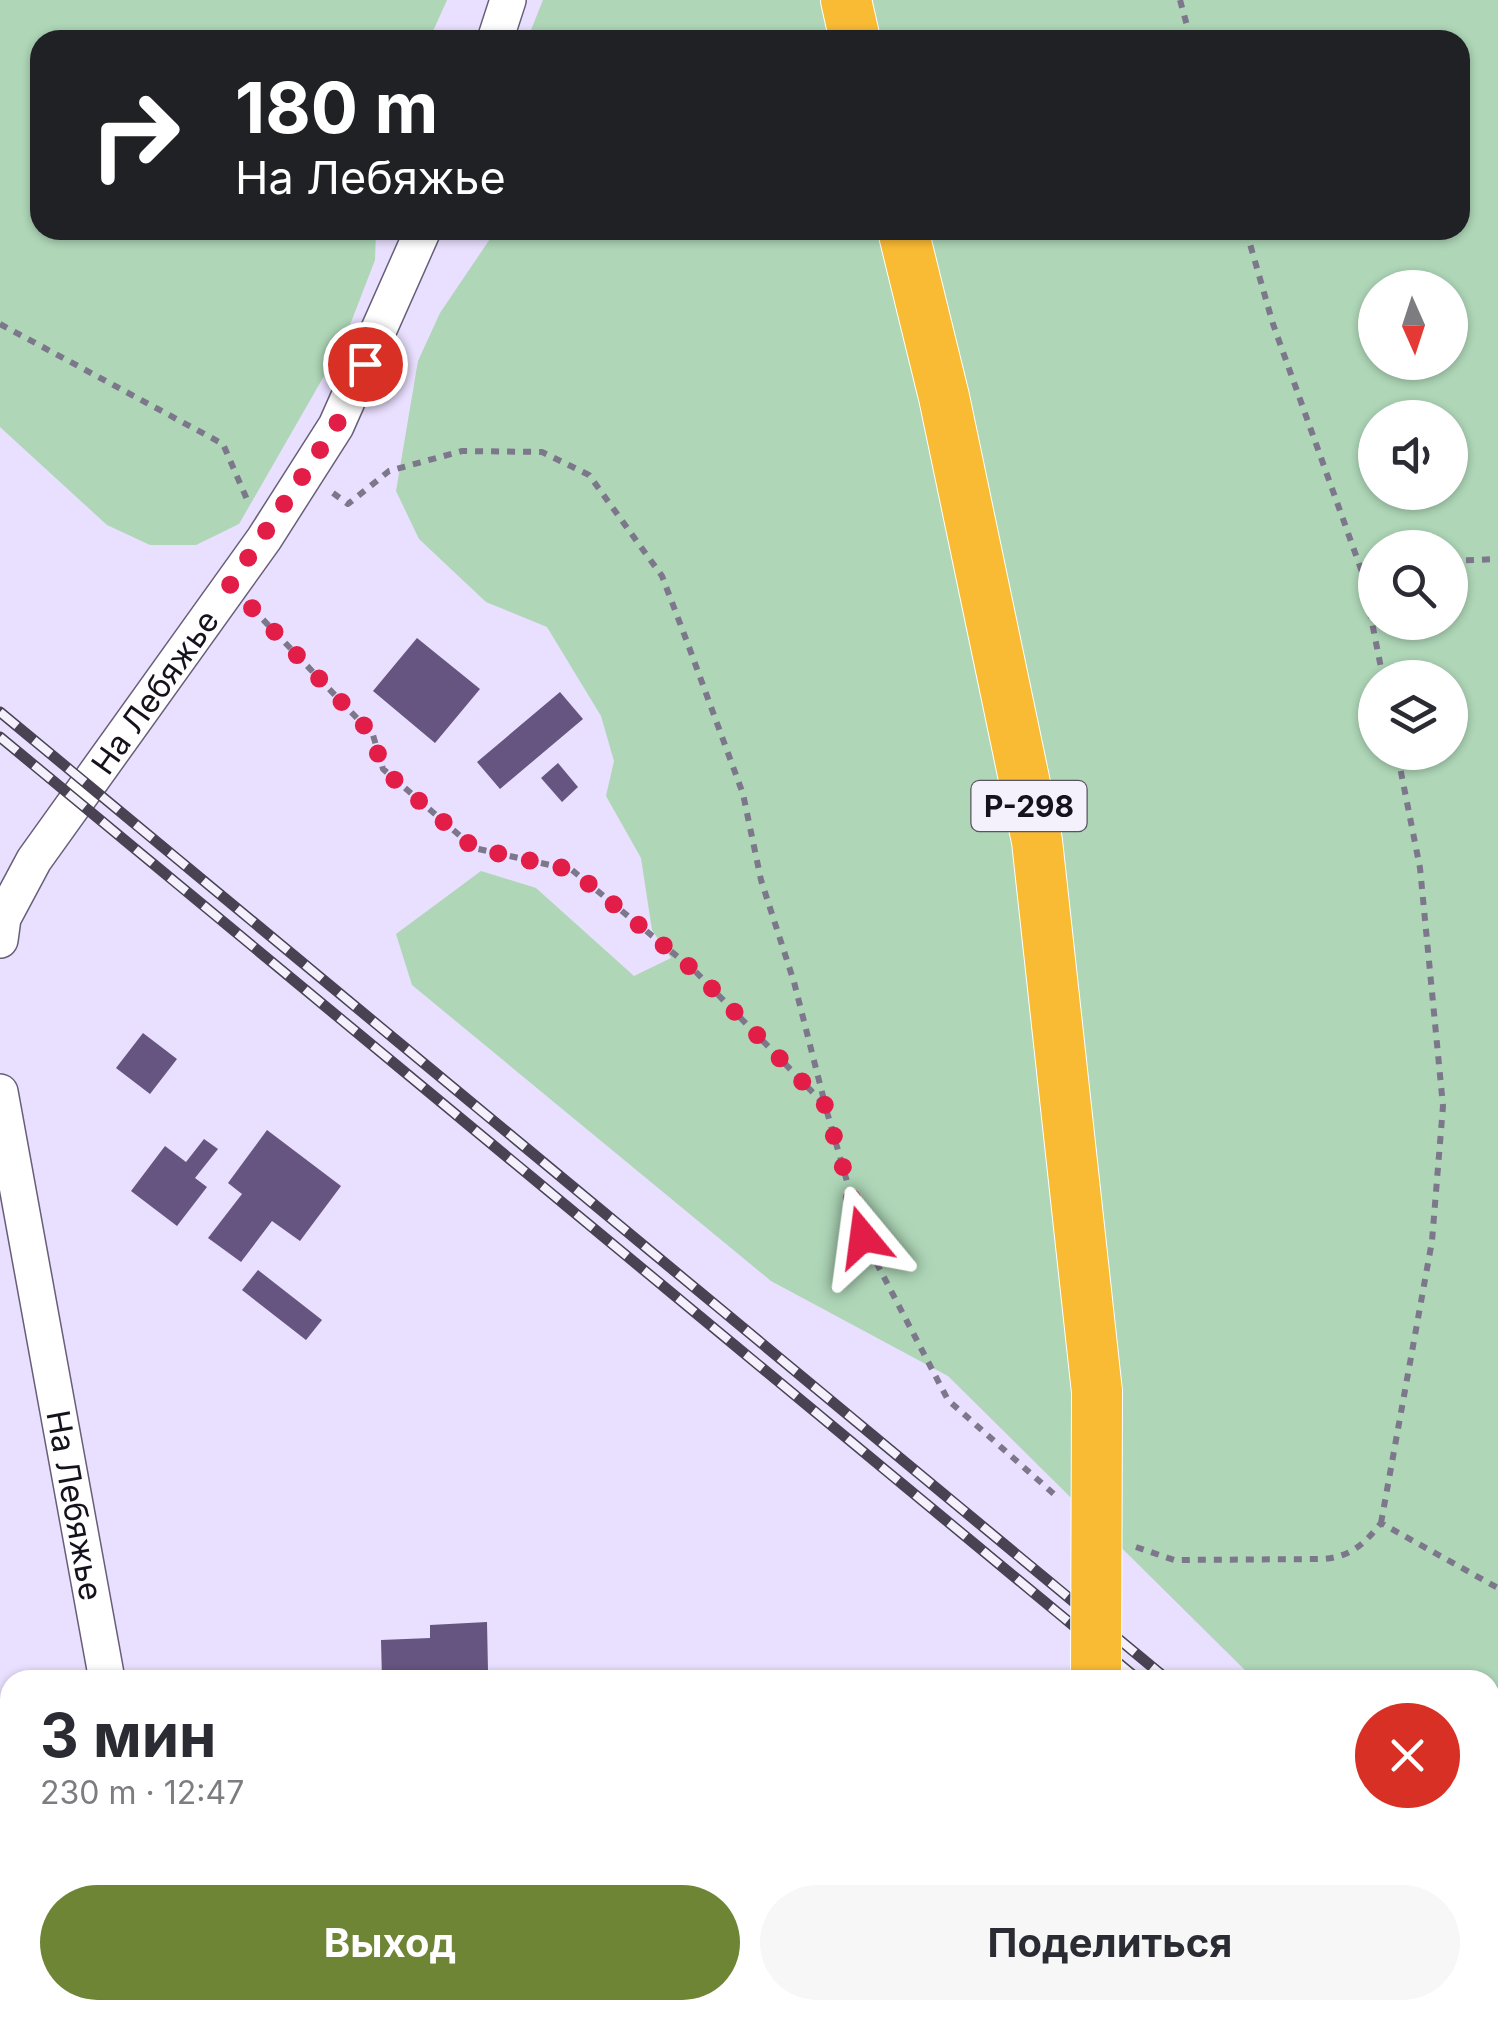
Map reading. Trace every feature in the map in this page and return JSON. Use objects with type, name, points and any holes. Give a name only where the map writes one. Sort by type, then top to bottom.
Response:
[{"type":"highway","points":[[846,0],[854,30]]},
{"type":"highway","name":"Р-298","points":[[905,240],[944,397],[1037,842],[1097,1392],[1096,1670]]},
{"type":"street","points":[[499,30],[508,0]]},
{"type":"street","name":"На Лебяжье","points":[[0,940],[4,918],[34,860],[264,540],[336,426],[419,240]]},
{"type":"street","name":"На Лебяжье","points":[[0,1092],[106,1670]]},
{"type":"path","points":[[1180,0],[1188,30]]},
{"type":"path","points":[[1249,240],[1272,324],[1358,561]]},
{"type":"path","points":[[0,324],[223,444],[264,540]]},
{"type":"path","points":[[306,474],[348,504],[389,470],[462,451],[542,452],[589,476],[662,576],[743,794],[761,880],[794,982],[863,1237],[948,1400],[1066,1504]]},
{"type":"path","points":[[1468,560],[1498,559]]},
{"type":"path","points":[[230,585],[373,735],[382,769],[474,848],[572,870],[696,972],[825,1105]]},
{"type":"path","points":[[1120,1541],[1174,1560],[1293,1562],[1345,1556],[1364,1544],[1381,1523],[1432,1241],[1443,1106],[1420,868],[1401,770]]},
{"type":"path","points":[[1381,1523],[1498,1588]]},
{"type":"green space","points":[[0,0],[447,0],[434,30],[30,30],[30,240],[376,240],[375,260],[343,343],[239,524],[196,545],[150,545],[107,525],[0,427]]},
{"type":"green space","points":[[543,0],[1498,0],[1498,1670],[1245,1670],[948,1376],[771,1281],[412,985],[396,934],[481,871],[536,888],[634,976],[671,958],[652,930],[641,858],[606,796],[614,761],[601,716],[547,627],[486,602],[419,539],[396,491],[418,361],[440,313],[489,240],[1470,240],[1470,30],[531,30]]},
{"type":"building","points":[[417,638],[480,689],[435,743],[373,691]]},
{"type":"building","points":[[560,692],[583,719],[500,789],[477,762]]},
{"type":"building","points":[[558,763],[578,787],[562,802],[541,778]]},
{"type":"building","points":[[143,1033],[177,1059],[150,1094],[116,1068]]},
{"type":"building","points":[[267,1130],[341,1186],[300,1241],[272,1221],[241,1262],[208,1238],[242,1194],[228,1183]]},
{"type":"building","points":[[204,1139],[218,1149],[195,1178],[207,1187],[177,1226],[131,1191],[165,1146],[186,1162]]},
{"type":"building","points":[[258,1270],[322,1320],[306,1340],[242,1290]]},
{"type":"building","points":[[487,1622],[488,1670],[382,1670],[381,1640],[430,1638],[430,1625]]},
{"type":"railway","points":[[0,712],[1156,1670]]},
{"type":"railway","points":[[0,737],[1127,1670]]},
{"type":"route","points":[[365,364],[336,426],[264,540],[230,585],[373,735],[382,769],[474,848],[572,870],[696,972],[825,1105],[863,1237]]}]
